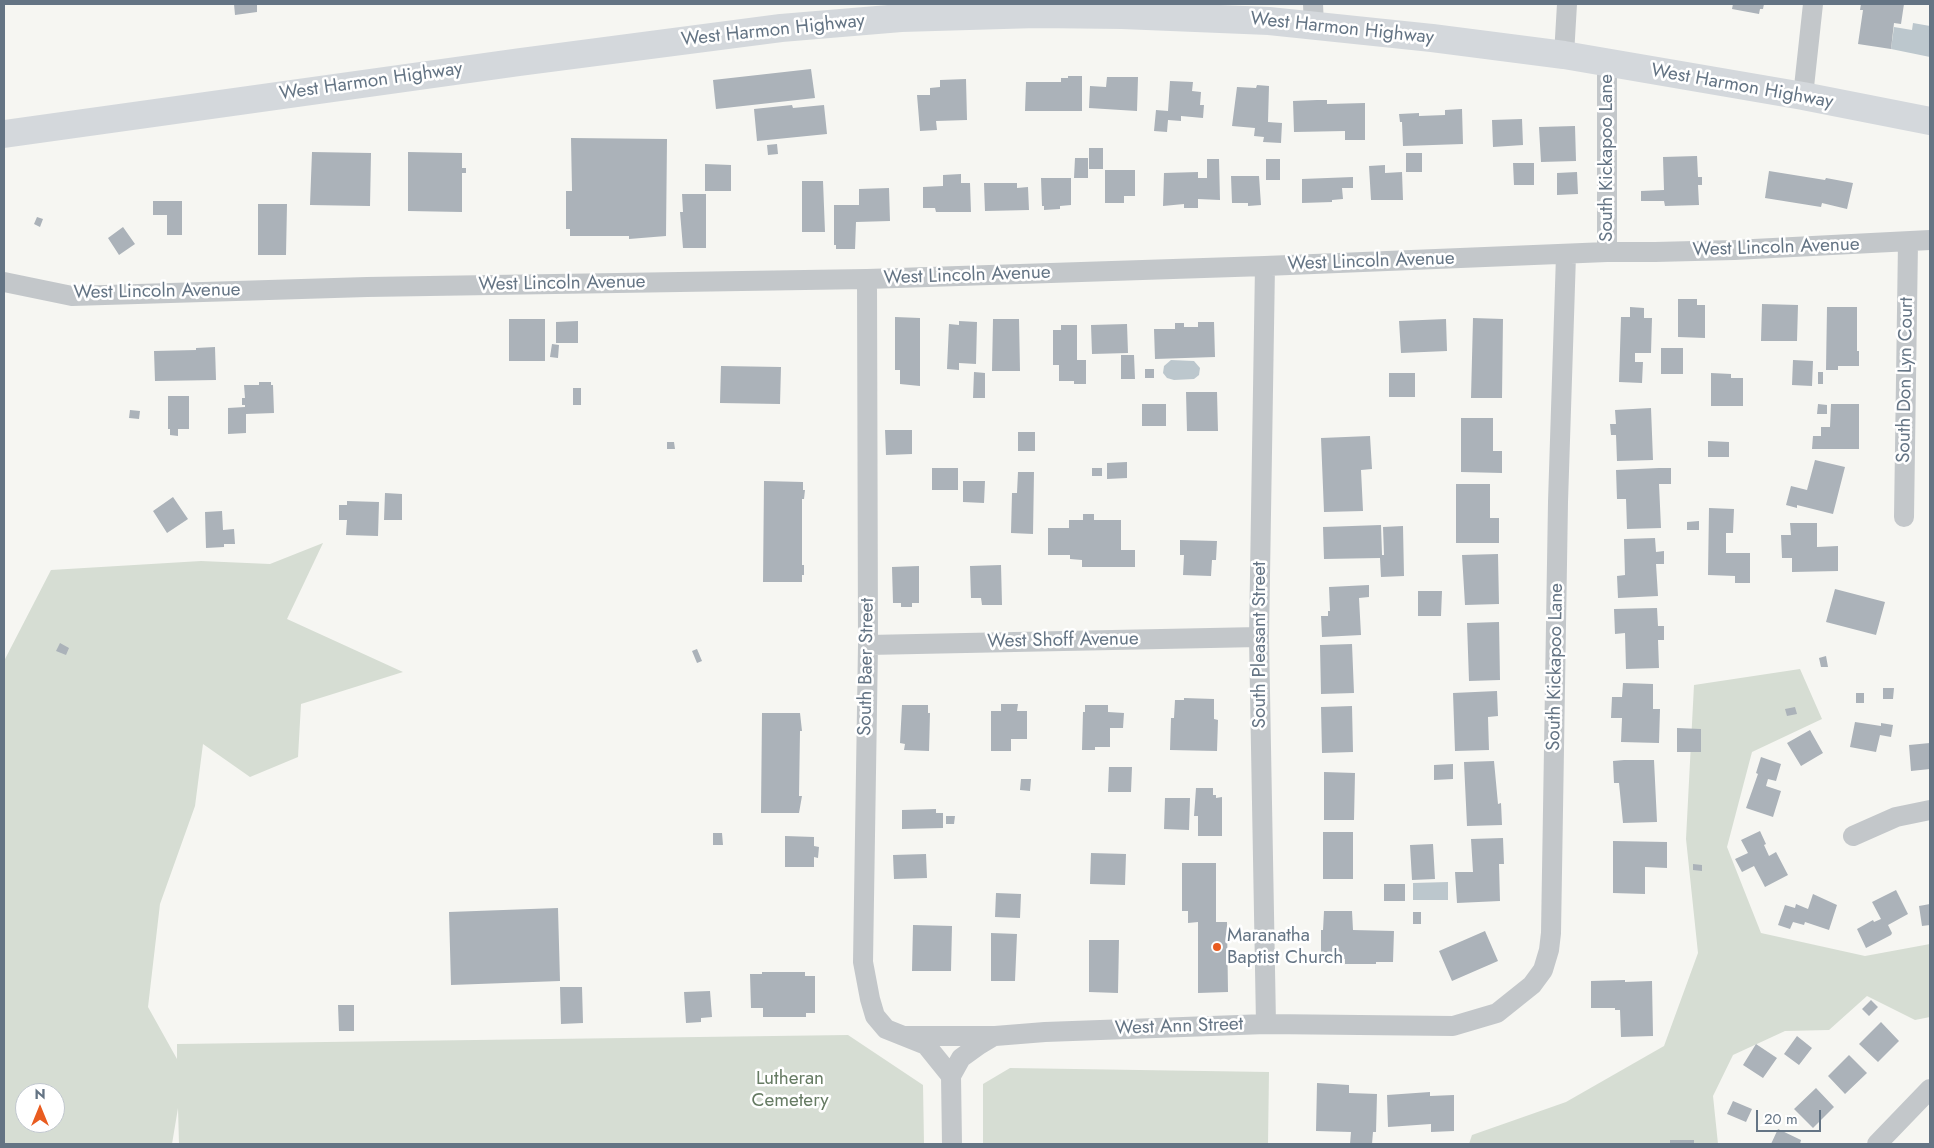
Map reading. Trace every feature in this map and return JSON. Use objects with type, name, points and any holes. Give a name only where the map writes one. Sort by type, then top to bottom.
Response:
[{"type":"main road","name":"West Harmon Highway","points":[[4,134],[889,11],[1219,18],[1314,14],[1425,37],[1564,56],[1803,96],[1930,121]]},
{"type":"street","points":[[1564,56],[1567,4]]},
{"type":"street","points":[[1803,96],[1813,4]]},
{"type":"street","name":"South Kickapoo Lane","points":[[1607,64],[1607,252]]},
{"type":"street","name":"West Lincoln Avenue","points":[[4,282],[72,296],[367,287],[867,279],[1265,266],[1607,252],[1655,252],[1930,240]]},
{"type":"street","name":"South Don Lyn Court","points":[[1904,517],[1908,242]]},
{"type":"street","name":"South Kickapoo Lane","points":[[1453,1026],[1497,1013],[1532,985],[1543,970],[1549,950],[1553,854],[1558,502],[1566,255]]},
{"type":"street","name":"South Pleasant Street","points":[[1265,266],[1258,637],[1266,1024]]},
{"type":"street","name":"South Baer Street","points":[[867,279],[868,645],[863,962],[870,999],[876,1016],[886,1029],[905,1036]]},
{"type":"street","name":"West Shoff Avenue","points":[[868,645],[1258,637]]},
{"type":"street","points":[[1853,836],[1896,818],[1930,810]]},
{"type":"street","name":"West Ann Street","points":[[905,1036],[995,1036],[1045,1032],[1266,1024],[1453,1026]]},
{"type":"street","points":[[905,1036],[926,1045],[951,1076]]},
{"type":"street","points":[[952,1144],[951,1076],[961,1058],[995,1036]]},
{"type":"street","points":[[1877,1144],[1930,1089]]},
{"type":"green space","name":"Lutheran Cemetery","points":[[323,543],[287,619],[403,672],[301,704],[298,757],[250,777],[203,744],[195,806],[160,904],[148,1007],[177,1059],[177,1044],[848,1035],[923,1085],[924,1144],[179,1144],[178,1108],[172,1144],[4,1144],[4,661],[51,570],[201,561],[270,564]]},
{"type":"green space","points":[[1800,669],[1822,719],[1752,752],[1727,847],[1761,933],[1865,956],[1930,944],[1930,1017],[1915,1020],[1867,996],[1829,1030],[1785,1031],[1733,1055],[1713,1096],[1718,1144],[1469,1144],[1472,1135],[1566,1102],[1664,1046],[1698,953],[1686,839],[1694,685]]},
{"type":"green space","points":[[1010,1068],[1269,1072],[1268,1144],[983,1144],[983,1084]]},
{"type":"shaded area","points":[[1913,23],[1930,26],[1930,57],[1891,49],[1894,27],[1912,30]]},
{"type":"shaded area","points":[[1171,360],[1194,361],[1200,368],[1199,375],[1194,379],[1174,380],[1167,378],[1163,373],[1164,366]]},
{"type":"shaded area","points":[[1448,882],[1448,900],[1413,900],[1413,883]]},
{"type":"building","points":[[234,4],[257,4],[257,12],[235,15]]},
{"type":"building","points":[[1733,4],[1764,4],[1759,14],[1732,9]]},
{"type":"building","points":[[1861,4],[1904,4],[1901,24],[1894,23],[1891,49],[1858,44],[1863,10],[1860,10]]},
{"type":"building","points":[[811,69],[815,98],[716,109],[713,80]]},
{"type":"building","points":[[1068,76],[1082,76],[1082,111],[1025,111],[1026,82],[1061,82],[1061,78],[1068,78]]},
{"type":"building","points":[[1107,77],[1138,77],[1137,111],[1089,108],[1090,86],[1106,87]]},
{"type":"building","points":[[966,79],[967,120],[936,121],[937,130],[920,131],[917,95],[930,95],[930,88],[940,87],[940,80]]},
{"type":"building","points":[[1170,81],[1193,82],[1192,91],[1201,92],[1200,105],[1204,105],[1203,118],[1181,116],[1181,121],[1168,120],[1167,132],[1154,131],[1156,110],[1168,111]]},
{"type":"building","points":[[1257,85],[1269,86],[1268,122],[1282,123],[1281,143],[1263,142],[1264,137],[1254,136],[1255,128],[1232,126],[1237,87],[1256,88]]},
{"type":"building","points":[[1327,100],[1327,104],[1365,103],[1365,140],[1345,140],[1345,131],[1294,132],[1293,101]]},
{"type":"building","points":[[792,105],[793,108],[824,105],[827,134],[757,141],[754,109]]},
{"type":"building","points":[[1462,109],[1463,144],[1403,146],[1402,122],[1400,122],[1399,114],[1419,113],[1419,116],[1445,115],[1445,110]]},
{"type":"building","points":[[1522,119],[1523,145],[1493,147],[1492,120]]},
{"type":"building","points":[[1575,126],[1576,161],[1541,162],[1539,127]]},
{"type":"building","points":[[571,138],[667,139],[666,236],[629,239],[629,236],[570,236],[570,229],[566,229],[566,191],[572,191]]},
{"type":"building","points":[[777,144],[778,154],[768,155],[767,145]]},
{"type":"building","points":[[1089,148],[1103,148],[1103,169],[1089,169]]},
{"type":"building","points":[[312,152],[371,153],[370,206],[310,205]]},
{"type":"building","points":[[408,152],[462,153],[462,168],[466,168],[466,173],[462,173],[462,212],[408,211]]},
{"type":"building","points":[[1406,153],[1422,153],[1422,172],[1406,172]]},
{"type":"building","points":[[1697,156],[1698,177],[1702,177],[1702,185],[1698,185],[1699,205],[1665,206],[1664,201],[1641,201],[1641,191],[1664,190],[1663,157]]},
{"type":"building","points":[[1075,158],[1088,158],[1088,178],[1074,178]]},
{"type":"building","points":[[1207,159],[1219,159],[1220,200],[1198,199],[1198,208],[1184,208],[1184,204],[1163,206],[1164,173],[1198,172],[1198,178],[1207,178]]},
{"type":"building","points":[[1266,159],[1280,159],[1280,180],[1266,180]]},
{"type":"building","points":[[1513,163],[1534,163],[1534,185],[1514,185]]},
{"type":"building","points":[[705,164],[731,165],[731,191],[705,191]]},
{"type":"building","points":[[1385,165],[1385,173],[1402,172],[1403,200],[1371,200],[1369,166]]},
{"type":"building","points":[[1105,170],[1135,170],[1135,196],[1124,196],[1124,203],[1105,203]]},
{"type":"building","points":[[1769,171],[1853,183],[1847,209],[1822,203],[1821,207],[1765,198]]},
{"type":"building","points":[[1577,172],[1578,194],[1557,195],[1557,173]]},
{"type":"building","points":[[961,174],[961,183],[970,183],[971,212],[936,212],[935,208],[923,208],[923,187],[943,186],[943,175]]},
{"type":"building","points":[[1231,176],[1259,176],[1261,205],[1248,206],[1248,203],[1232,203]]},
{"type":"building","points":[[1353,177],[1353,188],[1342,188],[1343,199],[1332,200],[1332,202],[1302,203],[1302,179]]},
{"type":"building","points":[[1041,178],[1071,178],[1071,205],[1060,206],[1060,209],[1044,210],[1044,206],[1042,206]]},
{"type":"building","points":[[802,181],[823,181],[825,232],[802,232]]},
{"type":"building","points":[[984,183],[1017,183],[1017,188],[1028,187],[1029,210],[985,211]]},
{"type":"building","points":[[889,188],[890,221],[856,222],[855,249],[836,249],[836,245],[834,245],[834,205],[859,205],[859,189]]},
{"type":"building","points":[[682,194],[706,194],[706,248],[683,248],[680,212],[683,212]]},
{"type":"building","points":[[153,201],[182,201],[182,235],[167,235],[167,215],[153,215]]},
{"type":"building","points":[[258,204],[287,204],[286,255],[258,255]]},
{"type":"building","points":[[37,217],[43,219],[40,227],[34,224]]},
{"type":"building","points":[[123,227],[135,244],[119,255],[108,238]]},
{"type":"building","points":[[1678,299],[1697,299],[1697,305],[1705,305],[1705,338],[1678,337]]},
{"type":"building","points":[[1762,304],[1798,305],[1797,341],[1761,341]]},
{"type":"building","points":[[1630,307],[1644,308],[1644,318],[1652,318],[1651,353],[1635,353],[1635,362],[1643,362],[1642,383],[1619,382],[1621,317],[1630,317]]},
{"type":"building","points":[[1827,307],[1857,307],[1859,366],[1838,366],[1838,370],[1826,370]]},
{"type":"building","points":[[895,317],[920,318],[920,386],[900,384],[900,370],[895,370]]},
{"type":"building","points":[[1473,318],[1503,319],[1502,398],[1471,398]]},
{"type":"building","points":[[509,319],[545,319],[545,361],[509,361]]},
{"type":"building","points":[[993,319],[1019,319],[1020,371],[992,371]]},
{"type":"building","points":[[1446,319],[1447,351],[1401,353],[1399,321]]},
{"type":"building","points":[[578,321],[578,343],[556,343],[556,322]]},
{"type":"building","points":[[959,321],[977,322],[976,364],[959,363],[959,370],[947,369],[949,324],[959,325]]},
{"type":"building","points":[[1198,322],[1214,322],[1215,357],[1155,359],[1154,329],[1175,329],[1175,323],[1184,323],[1184,327],[1198,327]]},
{"type":"building","points":[[1127,324],[1128,353],[1092,354],[1091,325]]},
{"type":"building","points":[[1061,325],[1077,325],[1077,360],[1086,360],[1086,384],[1074,384],[1074,381],[1059,381],[1059,365],[1053,365],[1053,330],[1061,330]]},
{"type":"building","points":[[552,344],[559,345],[558,358],[550,357]]},
{"type":"building","points":[[215,347],[216,380],[155,381],[154,351],[196,350],[196,348]]},
{"type":"building","points":[[1661,348],[1683,348],[1683,374],[1661,374]]},
{"type":"building","points":[[1121,355],[1134,355],[1135,379],[1121,379]]},
{"type":"building","points":[[1793,360],[1813,361],[1812,386],[1792,385]]},
{"type":"building","points":[[721,366],[781,367],[780,404],[720,403]]},
{"type":"building","points":[[1145,369],[1154,369],[1154,378],[1145,378]]},
{"type":"building","points":[[974,372],[985,373],[985,398],[973,398]]},
{"type":"building","points":[[1818,372],[1823,372],[1823,384],[1818,384]]},
{"type":"building","points":[[1389,373],[1415,373],[1415,397],[1389,397]]},
{"type":"building","points":[[1711,373],[1731,374],[1731,378],[1743,378],[1743,406],[1711,406]]},
{"type":"building","points":[[259,382],[271,382],[271,385],[273,385],[274,413],[246,414],[246,433],[228,434],[228,408],[245,407],[245,405],[242,405],[242,398],[245,398],[244,385],[259,385]]},
{"type":"building","points":[[573,388],[581,388],[581,405],[573,405]]},
{"type":"building","points":[[1186,392],[1217,392],[1218,431],[1187,431]]},
{"type":"building","points":[[168,396],[189,396],[189,429],[178,429],[178,436],[170,435],[170,429],[168,429]]},
{"type":"building","points":[[1142,404],[1166,404],[1166,426],[1142,426]]},
{"type":"building","points":[[1818,404],[1827,405],[1827,414],[1817,414]]},
{"type":"building","points":[[1831,404],[1859,404],[1859,449],[1812,449],[1813,436],[1821,436],[1821,427],[1830,427]]},
{"type":"building","points":[[1651,408],[1653,460],[1617,461],[1616,435],[1611,435],[1610,424],[1616,424],[1615,410]]},
{"type":"building","points":[[130,410],[140,411],[139,419],[129,418]]},
{"type":"building","points":[[1461,418],[1493,418],[1493,451],[1502,451],[1502,473],[1461,472]]},
{"type":"building","points":[[885,430],[912,430],[912,454],[886,455]]},
{"type":"building","points":[[1018,432],[1035,432],[1035,451],[1018,451]]},
{"type":"building","points":[[1370,436],[1372,469],[1361,470],[1363,511],[1324,512],[1321,438]]},
{"type":"building","points":[[1708,441],[1729,442],[1729,457],[1708,457]]},
{"type":"building","points":[[667,442],[674,442],[675,449],[667,449]]},
{"type":"building","points":[[1815,460],[1845,467],[1833,514],[1797,505],[1797,508],[1786,505],[1791,486],[1807,490]]},
{"type":"building","points":[[1127,462],[1127,478],[1107,479],[1107,463]]},
{"type":"building","points":[[932,468],[958,468],[958,490],[932,490]]},
{"type":"building","points":[[1092,468],[1102,468],[1102,476],[1092,476]]},
{"type":"building","points":[[1671,468],[1671,484],[1659,484],[1661,528],[1627,529],[1626,499],[1617,499],[1616,470]]},
{"type":"building","points":[[1018,472],[1034,472],[1033,534],[1011,533],[1012,493],[1017,493]]},
{"type":"building","points":[[764,481],[803,482],[803,490],[805,490],[804,499],[802,499],[802,565],[804,565],[804,575],[802,575],[802,582],[763,582]]},
{"type":"building","points":[[963,481],[985,481],[984,503],[963,502]]},
{"type":"building","points":[[1456,484],[1490,484],[1490,518],[1499,518],[1499,543],[1456,543]]},
{"type":"building","points":[[385,493],[402,494],[402,520],[384,520]]},
{"type":"building","points":[[173,497],[188,519],[167,533],[153,511]]},
{"type":"building","points":[[347,501],[379,502],[378,536],[346,535],[347,520],[339,520],[339,505],[347,505]]},
{"type":"building","points":[[1709,508],[1734,509],[1733,533],[1726,533],[1726,553],[1750,553],[1750,583],[1735,583],[1735,576],[1708,575]]},
{"type":"building","points":[[222,511],[223,530],[234,529],[235,544],[224,544],[224,547],[206,548],[205,512]]},
{"type":"building","points":[[1083,514],[1094,514],[1094,520],[1121,520],[1121,550],[1135,550],[1135,567],[1082,567],[1082,560],[1070,559],[1070,555],[1048,555],[1048,528],[1069,528],[1069,520],[1083,520]]},
{"type":"building","points":[[1699,521],[1699,530],[1687,530],[1687,522]]},
{"type":"building","points":[[1790,523],[1817,523],[1817,547],[1838,546],[1838,571],[1792,572],[1792,558],[1782,558],[1781,535],[1791,535]]},
{"type":"building","points":[[1381,525],[1382,555],[1384,555],[1383,527],[1403,526],[1404,576],[1381,577],[1380,558],[1324,559],[1323,527]]},
{"type":"building","points":[[1655,538],[1656,552],[1664,551],[1664,564],[1656,564],[1658,596],[1618,598],[1617,576],[1625,575],[1624,539]]},
{"type":"building","points":[[1180,540],[1217,541],[1216,560],[1212,560],[1211,576],[1183,575],[1184,555],[1180,555]]},
{"type":"building","points":[[1498,554],[1499,604],[1465,605],[1462,555]]},
{"type":"building","points":[[1001,565],[1002,605],[982,605],[981,598],[971,598],[970,566]]},
{"type":"building","points":[[919,566],[919,603],[912,603],[912,607],[901,607],[901,603],[893,603],[892,567]]},
{"type":"building","points":[[1369,585],[1369,597],[1359,598],[1361,635],[1322,637],[1321,616],[1328,616],[1328,611],[1330,611],[1329,587]]},
{"type":"building","points":[[1835,589],[1885,602],[1876,635],[1826,622]]},
{"type":"building","points":[[1418,591],[1442,591],[1441,616],[1418,616]]},
{"type":"building","points":[[1657,608],[1658,626],[1664,626],[1664,640],[1658,640],[1659,668],[1626,669],[1625,633],[1615,634],[1614,609]]},
{"type":"building","points":[[1499,622],[1500,680],[1469,681],[1467,623]]},
{"type":"building","points":[[60,643],[69,648],[66,655],[56,651]]},
{"type":"building","points":[[1352,644],[1354,693],[1321,694],[1320,645]]},
{"type":"building","points":[[697,649],[702,661],[697,663],[692,651]]},
{"type":"building","points":[[1826,656],[1828,667],[1821,667],[1819,658]]},
{"type":"building","points":[[1623,683],[1653,684],[1653,709],[1660,709],[1659,743],[1621,742],[1622,718],[1611,718],[1612,697],[1622,697]]},
{"type":"building","points":[[1883,688],[1894,688],[1893,699],[1883,699]]},
{"type":"building","points":[[1497,691],[1498,716],[1488,717],[1489,750],[1455,751],[1453,693]]},
{"type":"building","points":[[1856,693],[1864,693],[1864,703],[1856,703]]},
{"type":"building","points":[[1184,698],[1214,699],[1214,719],[1218,720],[1217,751],[1170,750],[1171,718],[1174,718],[1175,700],[1184,700]]},
{"type":"building","points":[[1001,704],[1018,704],[1017,711],[1027,711],[1027,739],[1011,739],[1011,751],[991,751],[991,711],[1001,711]]},
{"type":"building","points":[[902,705],[928,705],[928,713],[930,713],[929,751],[904,750],[905,744],[900,743]]},
{"type":"building","points":[[1085,705],[1108,705],[1108,712],[1124,713],[1123,728],[1110,728],[1110,747],[1095,747],[1095,750],[1082,750],[1083,712],[1085,712]]},
{"type":"building","points":[[1352,706],[1353,752],[1322,753],[1321,707]]},
{"type":"building","points":[[1795,707],[1797,714],[1787,716],[1785,709]]},
{"type":"building","points":[[762,713],[800,713],[802,731],[800,731],[799,796],[802,796],[799,813],[761,813]]},
{"type":"building","points":[[1855,722],[1881,726],[1881,723],[1893,725],[1891,737],[1880,735],[1876,752],[1850,747]]},
{"type":"building","points":[[1677,728],[1701,729],[1701,752],[1677,752]]},
{"type":"building","points":[[1810,730],[1823,753],[1801,766],[1787,743]]},
{"type":"building","points":[[1930,743],[1930,769],[1911,771],[1909,745]]},
{"type":"building","points":[[1761,757],[1781,764],[1776,781],[1768,779],[1766,786],[1781,791],[1773,817],[1746,808],[1758,774],[1756,773]]},
{"type":"building","points":[[1654,760],[1657,822],[1623,823],[1619,783],[1614,783],[1613,761]]},
{"type":"building","points":[[1494,761],[1498,804],[1501,803],[1502,825],[1467,826],[1464,762]]},
{"type":"building","points":[[1453,764],[1453,779],[1434,780],[1434,765]]},
{"type":"building","points":[[1109,767],[1132,767],[1131,792],[1108,792]]},
{"type":"building","points":[[1324,772],[1355,773],[1354,820],[1324,820]]},
{"type":"building","points":[[1021,779],[1031,779],[1030,791],[1020,790]]},
{"type":"building","points":[[1196,788],[1213,788],[1213,795],[1216,795],[1216,798],[1222,797],[1222,836],[1198,836],[1198,816],[1194,816]]},
{"type":"building","points":[[1165,798],[1190,798],[1189,830],[1164,829]]},
{"type":"building","points":[[936,809],[936,813],[943,813],[943,828],[902,829],[902,810]]},
{"type":"building","points":[[946,816],[955,816],[954,824],[946,824]]},
{"type":"building","points":[[1760,831],[1769,856],[1776,852],[1788,875],[1765,887],[1754,866],[1742,872],[1735,859],[1748,853],[1741,840]]},
{"type":"building","points":[[1323,832],[1353,832],[1353,879],[1323,879]]},
{"type":"building","points":[[713,833],[722,833],[723,845],[713,845]]},
{"type":"building","points":[[785,836],[814,837],[814,846],[819,847],[818,858],[814,857],[814,867],[785,867]]},
{"type":"building","points":[[1503,838],[1504,864],[1499,864],[1500,901],[1457,903],[1455,872],[1473,872],[1471,839]]},
{"type":"building","points":[[1613,841],[1667,842],[1667,868],[1645,867],[1645,894],[1613,893]]},
{"type":"building","points":[[1433,844],[1435,879],[1412,880],[1410,845]]},
{"type":"building","points":[[1091,853],[1126,854],[1125,885],[1090,884]]},
{"type":"building","points":[[926,854],[927,878],[894,879],[893,855]]},
{"type":"building","points":[[1182,863],[1216,863],[1216,922],[1227,922],[1228,992],[1198,993],[1198,922],[1188,923],[1188,911],[1182,911]]},
{"type":"building","points":[[1693,864],[1702,865],[1702,871],[1693,870]]},
{"type":"building","points":[[1384,884],[1405,884],[1405,901],[1384,901]]},
{"type":"building","points":[[1896,890],[1908,914],[1888,925],[1892,933],[1891,935],[1866,948],[1857,929],[1873,920],[1874,922],[1881,919],[1872,902]]},
{"type":"building","points":[[996,893],[1021,894],[1020,918],[995,917]]},
{"type":"building","points":[[1813,894],[1837,905],[1829,930],[1805,922],[1804,925],[1793,922],[1790,929],[1778,925],[1785,905],[1795,908],[1796,904],[1808,909]]},
{"type":"building","points":[[1930,904],[1930,925],[1922,926],[1919,906]]},
{"type":"building","points":[[558,908],[560,981],[451,985],[449,912]]},
{"type":"building","points":[[1324,911],[1352,911],[1353,930],[1394,931],[1393,962],[1345,964],[1345,959],[1321,959],[1321,930],[1323,930]]},
{"type":"building","points":[[1413,912],[1421,912],[1421,924],[1413,924]]},
{"type":"building","points":[[913,925],[952,926],[951,971],[912,971]]},
{"type":"building","points":[[1485,931],[1498,961],[1452,981],[1439,951]]},
{"type":"building","points":[[991,933],[1017,934],[1015,981],[991,981]]},
{"type":"building","points":[[1089,940],[1119,940],[1118,993],[1089,992]]},
{"type":"building","points":[[762,972],[805,972],[805,976],[815,976],[815,1013],[806,1013],[806,1017],[763,1017],[763,1008],[751,1008],[750,974],[762,974]]},
{"type":"building","points":[[1625,980],[1625,982],[1652,981],[1653,1036],[1621,1037],[1620,1010],[1615,1010],[1615,1008],[1591,1008],[1591,981]]},
{"type":"building","points":[[560,987],[582,987],[583,1023],[561,1024]]},
{"type":"building","points":[[710,991],[712,1017],[701,1018],[701,1022],[686,1023],[684,992]]},
{"type":"building","points":[[1871,1000],[1878,1007],[1869,1016],[1862,1009]]},
{"type":"building","points":[[338,1005],[354,1005],[354,1031],[339,1031]]},
{"type":"building","points":[[1881,1022],[1899,1041],[1878,1062],[1859,1044]]},
{"type":"building","points":[[1797,1036],[1812,1048],[1799,1065],[1784,1054]]},
{"type":"building","points":[[1756,1044],[1777,1058],[1763,1078],[1743,1065]]},
{"type":"building","points":[[1849,1055],[1867,1073],[1845,1094],[1828,1076]]},
{"type":"building","points":[[1317,1083],[1349,1085],[1349,1093],[1377,1094],[1376,1132],[1373,1132],[1372,1144],[1350,1144],[1351,1132],[1316,1131]]},
{"type":"building","points":[[1816,1088],[1834,1107],[1813,1128],[1794,1109]]},
{"type":"building","points":[[1430,1092],[1430,1096],[1454,1095],[1454,1131],[1431,1132],[1431,1124],[1388,1127],[1387,1095]]},
{"type":"building","points":[[1733,1101],[1752,1109],[1746,1122],[1727,1114]]},
{"type":"building","points":[[1778,1129],[1801,1140],[1800,1144],[1771,1144]]},
{"type":"building","points":[[1670,1140],[1694,1140],[1694,1144],[1670,1144]]},
{"type":"place","name":"Maranatha Baptist Church","points":[[1217,947]]}]
